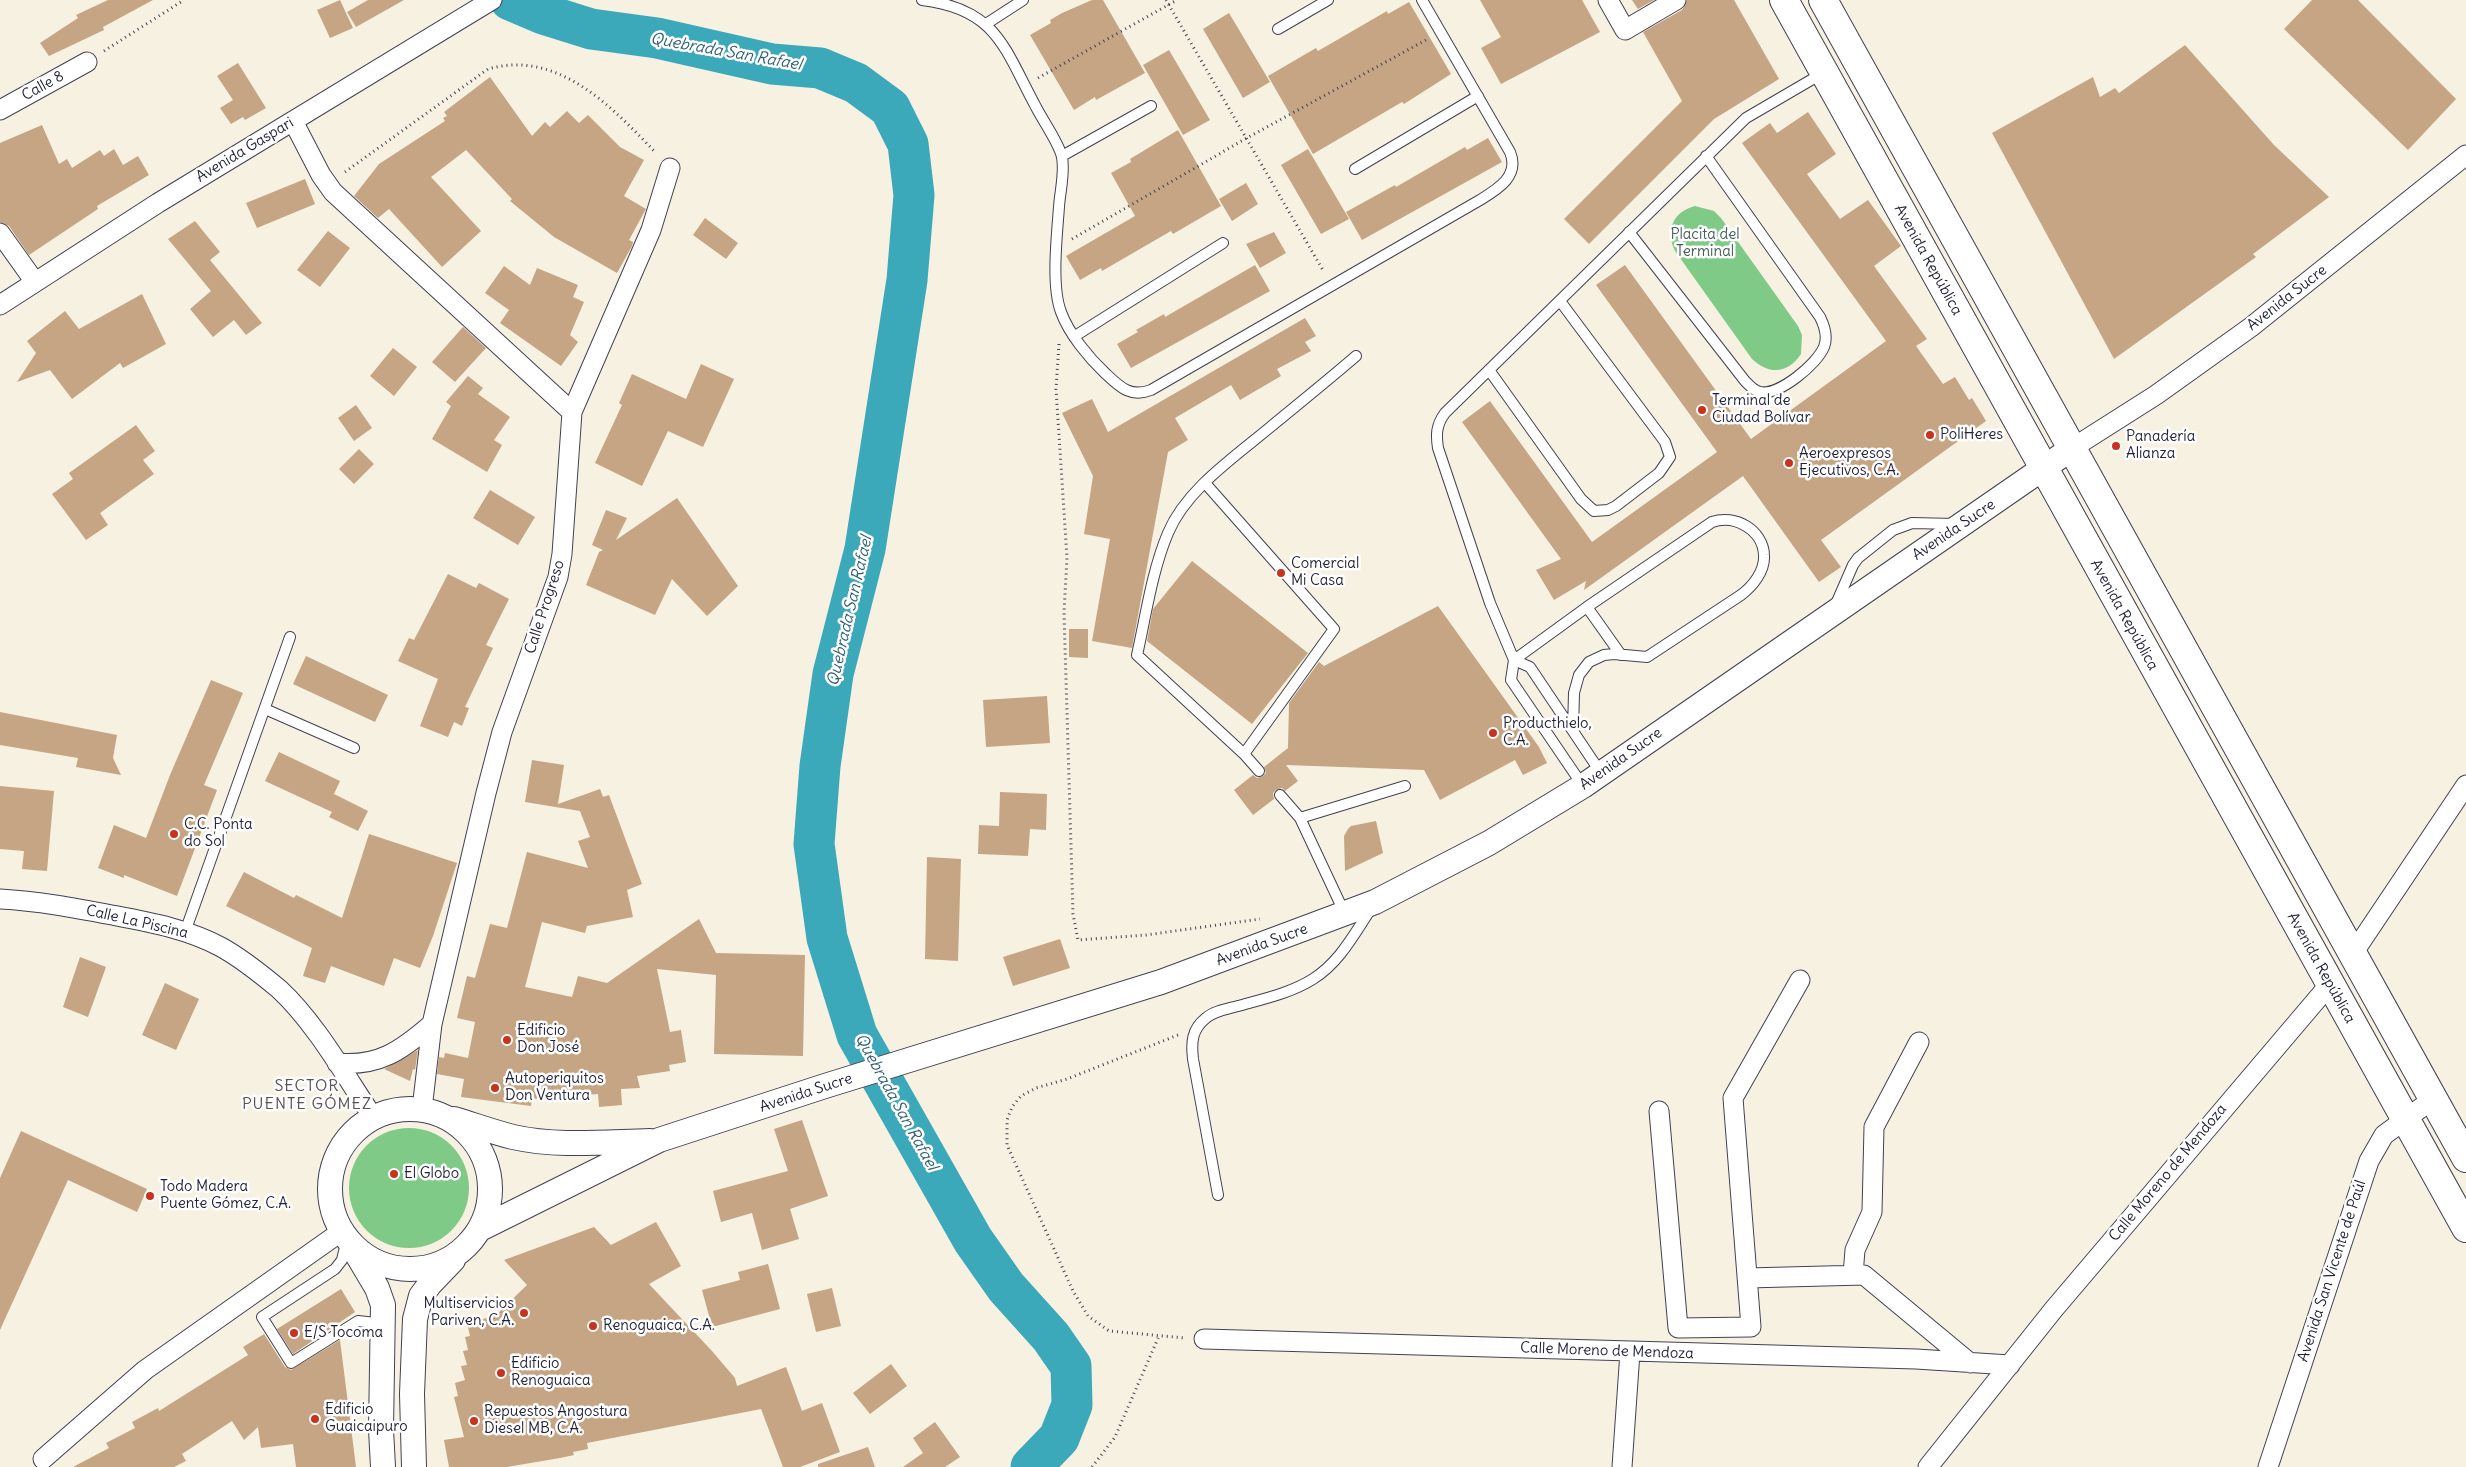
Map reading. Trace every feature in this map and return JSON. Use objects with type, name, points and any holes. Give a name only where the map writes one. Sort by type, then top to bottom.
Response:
[{"type":"main road","name":"Avenida República","points":[[1784,0],[2466,1228]]},
{"type":"main road","points":[[1823,0],[2071,450],[2466,1158]]},
{"type":"street","name":"Avenida Gaspari","points":[[0,305],[158,203],[492,0]]},
{"type":"street","points":[[1608,0],[1625,30],[1676,0]]},
{"type":"street","name":"Calle 8","points":[[0,110],[87,62]]},
{"type":"street","points":[[293,121],[328,184],[572,412]]},
{"type":"street","name":"Avenida Sucre","points":[[414,1467],[412,1394],[415,1319],[421,1296],[474,1237],[659,1140],[825,1086],[1161,982],[1375,902],[1481,848],[1592,779],[2043,469],[2156,394],[2251,326],[2466,155]]},
{"type":"street","name":"Calle Progreso","points":[[432,1112],[432,1024],[502,732],[558,577],[562,554],[572,412],[651,230],[670,168]]},
{"type":"street","points":[[0,232],[36,282]]},
{"type":"street","points":[[2352,955],[2466,785]]},
{"type":"street","name":"Calle La Piscina","points":[[0,899],[73,908],[146,922],[185,932],[221,947],[280,990],[301,1014],[337,1062],[373,1117]]},
{"type":"street","points":[[1659,1111],[1678,1328],[1751,1327],[1733,1098],[1800,980]]},
{"type":"street","name":"Calle Moreno de Mendoza","points":[[1928,1467],[2054,1309],[2330,984]]},
{"type":"street","points":[[337,1062],[355,1065],[394,1053],[407,1046],[432,1024]]},
{"type":"street","points":[[1853,1275],[1855,1250],[1872,1212],[1874,1127],[1919,1042]]},
{"type":"street","name":"Avenida San Vicente de Paúl","points":[[2268,1467],[2369,1160],[2384,1135],[2433,1099]]},
{"type":"street","points":[[344,1235],[361,1253],[378,1263],[397,1268],[416,1269],[435,1265],[453,1257],[474,1237],[487,1211],[490,1192],[489,1173],[483,1154],[472,1138],[458,1124],[432,1112],[403,1108],[373,1117],[351,1133],[340,1148],[332,1166],[329,1185],[330,1204],[337,1223],[344,1235],[377,1288],[382,1305],[384,1324],[381,1393],[383,1467]]},
{"type":"street","name":"Avenida Sucre","points":[[432,1112],[513,1137],[533,1140],[590,1143],[659,1140]]},
{"type":"street","points":[[43,1459],[145,1370],[344,1235]]},
{"type":"street","points":[[1747,1278],[1864,1275],[1970,1363]]},
{"type":"street","name":"Calle Moreno de Mendoza","points":[[1204,1339],[2010,1365]]},
{"type":"street","points":[[1622,1467],[1630,1352]]},
{"type":"lane","points":[[922,0],[959,7],[986,24],[1007,52],[1062,156],[1056,248],[1057,298],[1061,313],[1075,336],[1101,369],[1129,393],[1143,393],[1480,200],[1506,181],[1512,168],[1512,157],[1422,0]]},
{"type":"lane","points":[[986,24],[1023,0]]},
{"type":"lane","points":[[1278,29],[1328,0]]},
{"type":"lane","points":[[1592,779],[1511,680],[1514,660],[1490,603],[1436,438],[1438,424],[1445,413],[1746,118],[1824,73]]},
{"type":"lane","points":[[1355,169],[1478,96]]},
{"type":"lane","points":[[1062,156],[1151,106]]},
{"type":"lane","points":[[1629,232],[1754,390],[1762,393],[1785,385],[1814,362],[1826,341],[1825,327],[1706,156]]},
{"type":"lane","points":[[1075,336],[1223,243]]},
{"type":"lane","points":[[1489,370],[1581,499],[1594,511],[1602,512],[1616,506],[1659,473],[1670,457],[1665,442],[1560,301]]},
{"type":"lane","points":[[1259,771],[1244,754],[1137,655],[1159,560],[1168,532],[1186,504],[1205,484],[1238,453],[1356,356]]},
{"type":"lane","points":[[1205,484],[1334,629],[1244,754]]},
{"type":"lane","points":[[1514,660],[1587,607],[1712,522],[1720,519],[1737,521],[1755,534],[1764,556],[1760,573],[1747,590],[1647,657],[1604,655],[1589,662],[1579,675],[1573,705],[1573,730]]},
{"type":"lane","points":[[1833,613],[1853,565],[1863,552],[1893,530],[1912,523],[1961,525]]},
{"type":"lane","points":[[1587,607],[1621,655]]},
{"type":"lane","points":[[185,932],[290,637]]},
{"type":"lane","points":[[1514,660],[1530,667],[1573,730],[1592,779]]},
{"type":"lane","points":[[265,709],[354,748]]},
{"type":"lane","points":[[1300,818],[1405,786]]},
{"type":"lane","points":[[1280,794],[1300,818],[1344,914]]},
{"type":"lane","points":[[1218,1196],[1193,1059],[1191,1044],[1195,1030],[1211,1014],[1300,986],[1325,971],[1342,953],[1375,902]]},
{"type":"lane","points":[[344,1235],[342,1260],[335,1269],[262,1317],[291,1363],[358,1321],[384,1324]]},
{"type":"path","points":[[87,62],[184,0]]},
{"type":"path","points":[[1166,0],[1245,139],[1332,285]]},
{"type":"path","points":[[1025,86],[1177,0]]},
{"type":"path","points":[[1056,248],[1245,139],[1441,32]]},
{"type":"path","points":[[328,184],[488,69],[505,64],[540,66],[563,75],[585,88],[622,117],[670,168]]},
{"type":"path","points":[[1061,313],[1056,389],[1067,558],[1064,621],[1073,914],[1078,940],[1146,935],[1264,919]]},
{"type":"path","points":[[1195,1030],[1067,1079],[1036,1088],[1021,1096],[1012,1107],[1007,1120],[1007,1145],[1073,1290],[1088,1316],[1110,1331],[1204,1339]]},
{"type":"path","points":[[1092,1467],[1115,1438],[1159,1336]]},
{"type":"green space","name":"Placita del Terminal","points":[[1695,206],[1714,211],[1721,218],[1798,326],[1802,335],[1801,354],[1796,361],[1784,369],[1772,370],[1765,368],[1752,359],[1675,251],[1671,236],[1673,223],[1681,213]]},
{"type":"green space","points":[[409,1128],[421,1129],[432,1133],[442,1138],[451,1146],[459,1155],[464,1165],[468,1176],[468,1200],[464,1211],[459,1221],[451,1230],[442,1238],[432,1243],[421,1247],[409,1248],[397,1247],[386,1243],[376,1238],[367,1230],[359,1221],[354,1211],[350,1200],[349,1188],[350,1176],[354,1165],[359,1155],[367,1146],[376,1138],[386,1133],[397,1129]]},
{"type":"building","points":[[108,0],[153,0],[103,27],[104,30],[49,56],[40,43],[78,18],[76,15]]},
{"type":"building","points":[[340,0],[353,28],[330,38],[317,10]]},
{"type":"building","points":[[368,0],[404,0],[356,27],[347,12]]},
{"type":"building","points":[[1092,0],[1103,0],[1145,73],[1096,100],[1095,97],[1074,110],[1030,35],[1051,23],[1050,20],[1062,13]]},
{"type":"building","points":[[1480,0],[1582,0],[1600,32],[1501,84],[1481,48],[1501,37]]},
{"type":"building","points":[[1632,0],[1654,0],[1638,9]]},
{"type":"building","points":[[1687,0],[1734,0],[1779,79],[1714,119],[1589,244],[1564,219],[1682,101],[1643,32],[1682,10]]},
{"type":"building","points":[[2312,0],[2358,0],[2456,99],[2408,150],[2284,29]]},
{"type":"building","points":[[1409,2],[1451,74],[1404,104],[1402,102],[1313,154],[1268,76],[1316,48],[1318,51],[1387,11],[1388,14]]},
{"type":"building","points":[[1229,13],[1270,82],[1243,98],[1203,29]]},
{"type":"building","points":[[2185,45],[2274,145],[2329,197],[2253,254],[2256,257],[2114,359],[1992,133],[2093,77],[2100,97],[2115,88],[2119,93]]},
{"type":"building","points":[[1169,50],[1210,120],[1183,135],[1143,65]]},
{"type":"building","points":[[238,63],[266,108],[245,120],[243,117],[231,124],[220,108],[233,100],[217,76]]},
{"type":"building","points":[[490,77],[532,136],[545,122],[550,127],[567,111],[579,123],[588,115],[620,147],[644,160],[624,196],[646,209],[629,240],[633,242],[632,246],[617,273],[554,237],[510,201],[512,199],[466,150],[431,177],[481,231],[442,267],[389,209],[378,218],[354,196],[379,164],[445,121],[443,118],[447,116],[444,112]]},
{"type":"building","points":[[1808,112],[1836,154],[1807,174],[1840,219],[1868,200],[1901,246],[1874,266],[1927,339],[1916,346],[1943,384],[1955,377],[1969,400],[1972,398],[1986,421],[1821,540],[1841,567],[1819,582],[1743,476],[1584,590],[1586,581],[1554,600],[1536,570],[1561,559],[1462,422],[1490,401],[1592,542],[1717,452],[1596,285],[1625,265],[1751,439],[1886,341],[1742,143],[1770,123],[1777,133]]},
{"type":"building","points":[[42,125],[59,164],[67,159],[72,168],[100,150],[104,156],[114,149],[123,165],[138,156],[149,175],[97,206],[98,209],[29,255],[9,226],[0,222],[0,143]]},
{"type":"building","points":[[1178,130],[1221,206],[1173,234],[1171,231],[1102,271],[1101,268],[1080,280],[1066,256],[1135,216],[1111,173],[1131,162],[1130,159]]},
{"type":"building","points":[[1488,138],[1502,162],[1362,240],[1346,212],[1395,185],[1396,187],[1465,147],[1467,150]]},
{"type":"building","points":[[1308,149],[1349,219],[1321,234],[1281,165]]},
{"type":"building","points":[[305,179],[315,204],[257,228],[246,203]]},
{"type":"building","points":[[1246,183],[1258,204],[1232,221],[1219,199]]},
{"type":"building","points":[[705,218],[738,243],[726,259],[693,235]]},
{"type":"building","points":[[195,221],[220,252],[210,260],[262,323],[246,335],[234,320],[213,337],[190,309],[211,291],[168,239]]},
{"type":"building","points":[[328,231],[350,248],[320,287],[297,270]]},
{"type":"building","points":[[1274,232],[1286,253],[1260,268],[1246,244]]},
{"type":"building","points":[[1255,265],[1270,291],[1131,368],[1117,344],[1138,332],[1136,330],[1164,314],[1165,317]]},
{"type":"building","points":[[504,266],[530,285],[537,268],[578,285],[573,297],[584,302],[570,335],[578,342],[561,366],[500,323],[509,310],[485,293]]},
{"type":"building","points":[[142,294],[166,344],[123,368],[120,363],[72,399],[50,370],[17,382],[36,353],[27,341],[65,311],[79,329]]},
{"type":"building","points":[[1305,318],[1316,336],[1305,342],[1311,351],[1277,369],[1281,376],[1240,400],[1231,385],[1175,418],[1188,440],[1168,452],[1132,648],[1092,641],[1110,539],[1084,534],[1093,476],[1062,413],[1092,399],[1108,432]]},
{"type":"building","points":[[463,327],[486,348],[455,382],[432,362]]},
{"type":"building","points":[[393,348],[417,367],[394,396],[370,376]]},
{"type":"building","points":[[701,364],[734,379],[703,447],[668,431],[642,486],[595,463],[622,405],[619,403],[632,374],[686,399]]},
{"type":"building","points":[[468,376],[483,388],[478,394],[510,417],[494,440],[502,445],[487,472],[432,439],[451,406],[446,402]]},
{"type":"building","points":[[356,405],[372,428],[354,441],[338,418]]},
{"type":"building","points":[[136,425],[155,451],[143,460],[154,474],[100,513],[108,525],[86,540],[52,494],[73,479],[69,473]]},
{"type":"building","points":[[359,449],[374,464],[354,484],[339,469]]},
{"type":"building","points":[[490,490],[535,517],[518,545],[473,518]]},
{"type":"building","points":[[677,498],[738,586],[707,616],[672,579],[655,615],[586,585],[599,552],[603,550],[592,545],[606,510],[627,518],[616,540]]},
{"type":"building","points":[[1192,561],[1308,653],[1252,724],[1147,641],[1153,609]]},
{"type":"building","points":[[448,574],[476,588],[479,583],[509,599],[486,645],[493,648],[465,707],[469,708],[462,726],[454,722],[448,737],[420,726],[438,679],[398,661],[409,638],[414,640]]},
{"type":"building","points":[[1438,606],[1539,747],[1547,763],[1523,775],[1515,760],[1440,800],[1424,770],[1286,765],[1298,781],[1285,791],[1282,788],[1276,790],[1273,793],[1274,799],[1253,815],[1234,790],[1253,775],[1257,778],[1263,776],[1266,773],[1264,767],[1288,748],[1289,703],[1319,662],[1324,666]]},
{"type":"building","points":[[1069,629],[1088,629],[1088,658],[1069,657]]},
{"type":"building","points":[[306,656],[388,695],[375,722],[293,684]]},
{"type":"building","points":[[211,680],[243,693],[204,785],[217,790],[177,896],[124,875],[124,878],[98,868],[114,825],[146,838],[170,775]]},
{"type":"building","points":[[1047,696],[1050,743],[986,747],[983,700]]},
{"type":"building","points":[[0,712],[117,735],[113,758],[121,775],[76,767],[78,758],[0,745]]},
{"type":"building","points":[[279,752],[340,781],[334,794],[368,811],[358,831],[329,817],[332,812],[265,781]]},
{"type":"building","points":[[532,760],[564,765],[558,804],[600,789],[603,797],[609,795],[642,884],[627,890],[633,917],[587,926],[585,933],[542,922],[525,987],[572,997],[578,976],[607,983],[699,919],[716,953],[805,955],[803,1056],[714,1054],[716,975],[657,969],[670,1032],[681,1030],[686,1062],[669,1065],[670,1071],[637,1076],[640,1088],[621,1089],[622,1105],[599,1107],[598,1094],[532,1099],[531,1106],[461,1097],[464,1079],[437,1074],[439,1057],[444,1058],[445,1053],[468,1058],[475,1022],[457,1018],[467,976],[475,978],[490,924],[507,928],[527,852],[588,868],[578,841],[590,837],[580,811],[525,802]]},
{"type":"building","points":[[0,786],[54,791],[47,871],[22,869],[24,851],[0,849]]},
{"type":"building","points":[[1000,792],[1047,794],[1046,830],[1030,829],[1028,856],[978,854],[979,825],[999,826]]},
{"type":"building","points":[[1376,821],[1383,853],[1345,871],[1344,836],[1348,829],[1351,826]]},
{"type":"building","points":[[369,834],[457,863],[433,936],[420,968],[394,958],[384,986],[331,966],[325,983],[303,976],[312,948],[226,906],[244,872],[294,898],[296,895],[342,918]]},
{"type":"building","points":[[927,857],[961,859],[958,961],[925,959]]},
{"type":"building","points":[[1060,939],[1070,968],[1013,986],[1003,957]]},
{"type":"building","points":[[80,957],[106,967],[88,1017],[63,1007]]},
{"type":"building","points":[[165,983],[199,999],[176,1050],[142,1035]]},
{"type":"building","points":[[418,1050],[415,1070],[413,1069],[410,1081],[384,1069]]},
{"type":"building","points":[[802,1120],[828,1196],[790,1209],[799,1239],[762,1250],[752,1213],[721,1222],[713,1191],[788,1171],[774,1129]]},
{"type":"building","points":[[21,1131],[147,1189],[137,1212],[68,1180],[0,1330],[0,1178]]},
{"type":"building","points":[[656,1222],[681,1266],[649,1284],[712,1351],[735,1378],[737,1386],[786,1367],[802,1411],[822,1403],[840,1452],[800,1467],[783,1467],[761,1409],[587,1443],[588,1449],[573,1452],[574,1455],[560,1458],[507,1467],[449,1467],[444,1440],[464,1437],[454,1397],[458,1396],[455,1383],[465,1380],[461,1366],[467,1365],[463,1351],[468,1350],[465,1337],[470,1336],[467,1323],[495,1316],[527,1285],[504,1260],[594,1227],[611,1245]]},
{"type":"building","points":[[768,1264],[780,1309],[712,1327],[702,1290],[740,1280],[738,1272]]},
{"type":"building","points":[[832,1288],[841,1326],[816,1332],[807,1294]]},
{"type":"building","points":[[341,1289],[355,1312],[293,1354],[277,1329]]},
{"type":"building","points":[[264,1334],[285,1367],[291,1370],[340,1340],[356,1467],[296,1467],[293,1444],[261,1448],[258,1427],[244,1440],[232,1421],[182,1454],[186,1461],[174,1467],[73,1467],[109,1448],[106,1443],[135,1428],[132,1422],[158,1408],[159,1411],[248,1355],[243,1347]]},
{"type":"building","points":[[891,1364],[907,1386],[870,1414],[853,1393]]},
{"type":"building","points":[[935,1422],[960,1457],[945,1467],[903,1467],[923,1453],[913,1438]]},
{"type":"building","points":[[868,1447],[875,1467],[818,1467],[818,1464]]},
{"type":"waterway","name":"Quebrada San Rafael","points":[[510,0],[543,14],[591,29],[657,38],[772,64],[820,68],[856,83],[890,108],[908,144],[914,195],[907,280],[865,549],[833,674],[820,766],[814,844],[827,938],[857,1035],[973,1240],[1006,1287],[1051,1337],[1071,1366],[1072,1405],[1059,1438],[1031,1467]]},
{"type":"place","name":"Terminal de Ciudad Bolívar","points":[[1702,410]]},
{"type":"place","name":"PoliHeres","points":[[1930,435]]},
{"type":"place","name":"Panadería Alianza","points":[[2116,446]]},
{"type":"place","name":"Aeroexpresos Ejecutivos, C.A.","points":[[1789,463]]},
{"type":"place","name":"Comercial Mi Casa","points":[[1281,573]]},
{"type":"place","name":"Producthielo, C.A.","points":[[1493,733]]},
{"type":"place","name":"C.C. Ponta do Sol","points":[[174,834]]},
{"type":"place","name":"Edificio Don José","points":[[507,1040]]},
{"type":"place","name":"Autoperiquitos Don Ventura","points":[[495,1088]]},
{"type":"place","name":"El Globo","points":[[394,1174]]},
{"type":"place","name":"Todo Madera Puente Gómez, C.A.","points":[[150,1196]]},
{"type":"place","name":"Multiservicios Pariven, C.A.","points":[[524,1313]]},
{"type":"place","name":"Renoguaica, C.A.","points":[[593,1326]]},
{"type":"place","name":"E/S Tocoma","points":[[294,1333]]},
{"type":"place","name":"Edificio Renoguaica","points":[[501,1373]]},
{"type":"place","name":"Edificio Guaicaipuro","points":[[315,1419]]},
{"type":"place","name":"Repuestos Angostura Diesel MB, C.A.","points":[[474,1421]]},
{"type":"district","name":"SECTOR PUENTE GÓMEZ","points":[[307,1095]]}]
